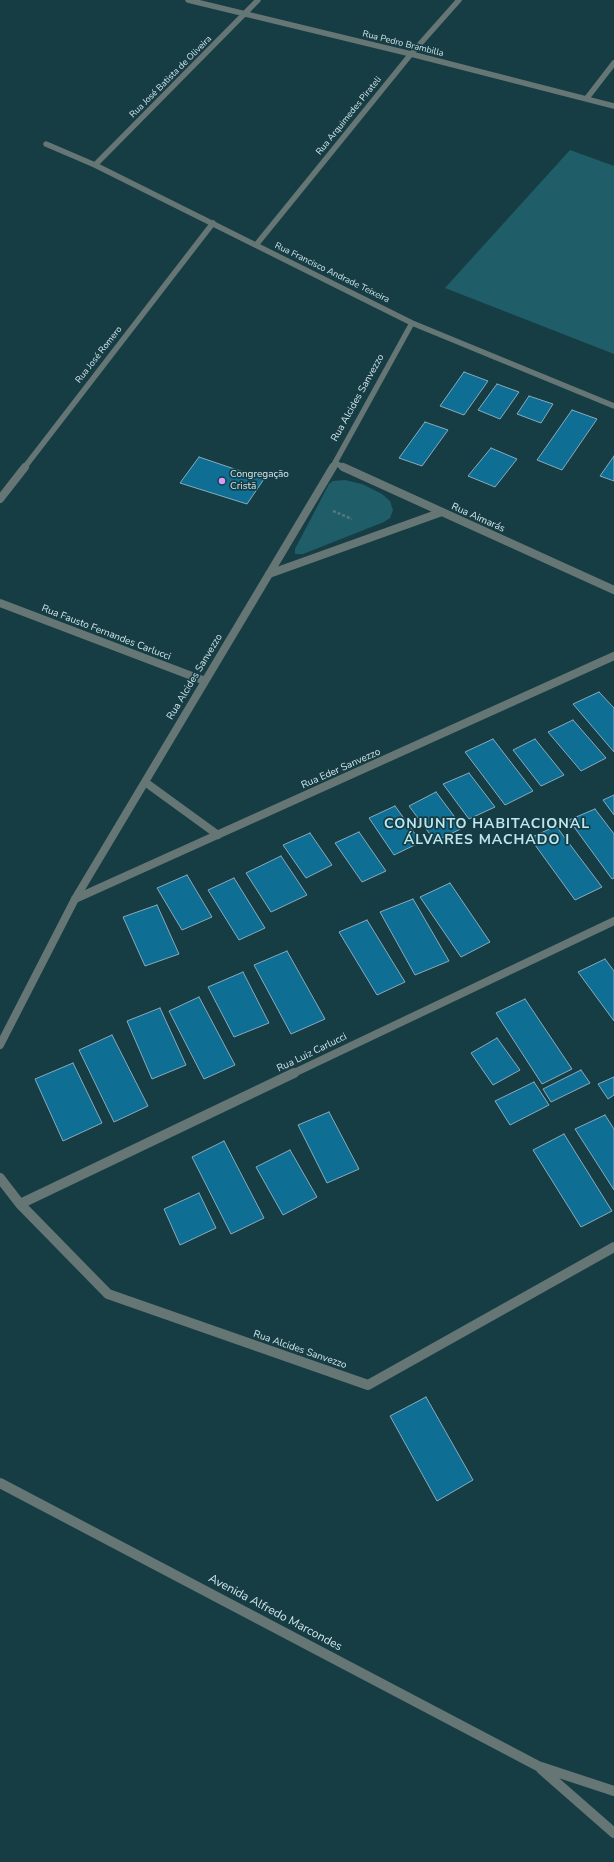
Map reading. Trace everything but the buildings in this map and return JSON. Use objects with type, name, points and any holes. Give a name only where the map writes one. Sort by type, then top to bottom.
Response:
[{"type":"street","name":"Rua Pedro Brambilla","points":[[188,0],[244,15],[411,54],[614,106]]},
{"type":"street","name":"Rua José Batista de Oliveira","points":[[95,165],[258,0]]},
{"type":"street","name":"Rua Arquimedes Pirateli","points":[[256,245],[411,54],[459,0]]},
{"type":"street","points":[[587,98],[614,63]]},
{"type":"street","name":"Rua Francisco Andrade Teixeira","points":[[46,144],[95,165],[412,323],[614,406]]},
{"type":"street","name":"Rua José Romero","points":[[0,499],[213,223]]},
{"type":"street","name":"Rua Alcides Sanvezzo","points":[[0,1045],[76,898],[335,463],[412,323]]},
{"type":"street","name":"Rua Aimarás","points":[[335,463],[614,590]]},
{"type":"street","points":[[269,574],[442,512]]},
{"type":"street","name":"Rua Fausto Fernandes Carlucci","points":[[0,603],[205,681]]},
{"type":"street","name":"Rua Eder Sanvezzo","points":[[76,898],[614,656]]},
{"type":"street","points":[[145,782],[218,835]]},
{"type":"street","name":"Rua Luiz Carlucci","points":[[20,1204],[614,921]]},
{"type":"street","name":"Rua Alcides Sanvezzo","points":[[0,1178],[20,1204],[108,1294],[368,1385],[614,1247]]},
{"type":"street","name":"Avenida Alfredo Marcondes","points":[[0,1482],[538,1766],[614,1791]]},
{"type":"street","name":"Avenida Alfredo Marcondes","points":[[538,1766],[614,1833]]},
{"type":"path","points":[[312,501],[382,533]]},
{"type":"shaded area","points":[[570,150],[614,166],[614,354],[445,288]]},
{"type":"shaded area","points":[[345,480],[362,484],[382,494],[390,501],[393,510],[390,518],[384,522],[303,554],[295,554],[295,549],[329,484],[333,481]]},
{"type":"place","name":"Congregação Cristã","points":[[222,481]]},
{"type":"district","name":"CONJUNTO HABITACIONAL ÁLVARES MACHADO I","points":[[487,834]]}]
